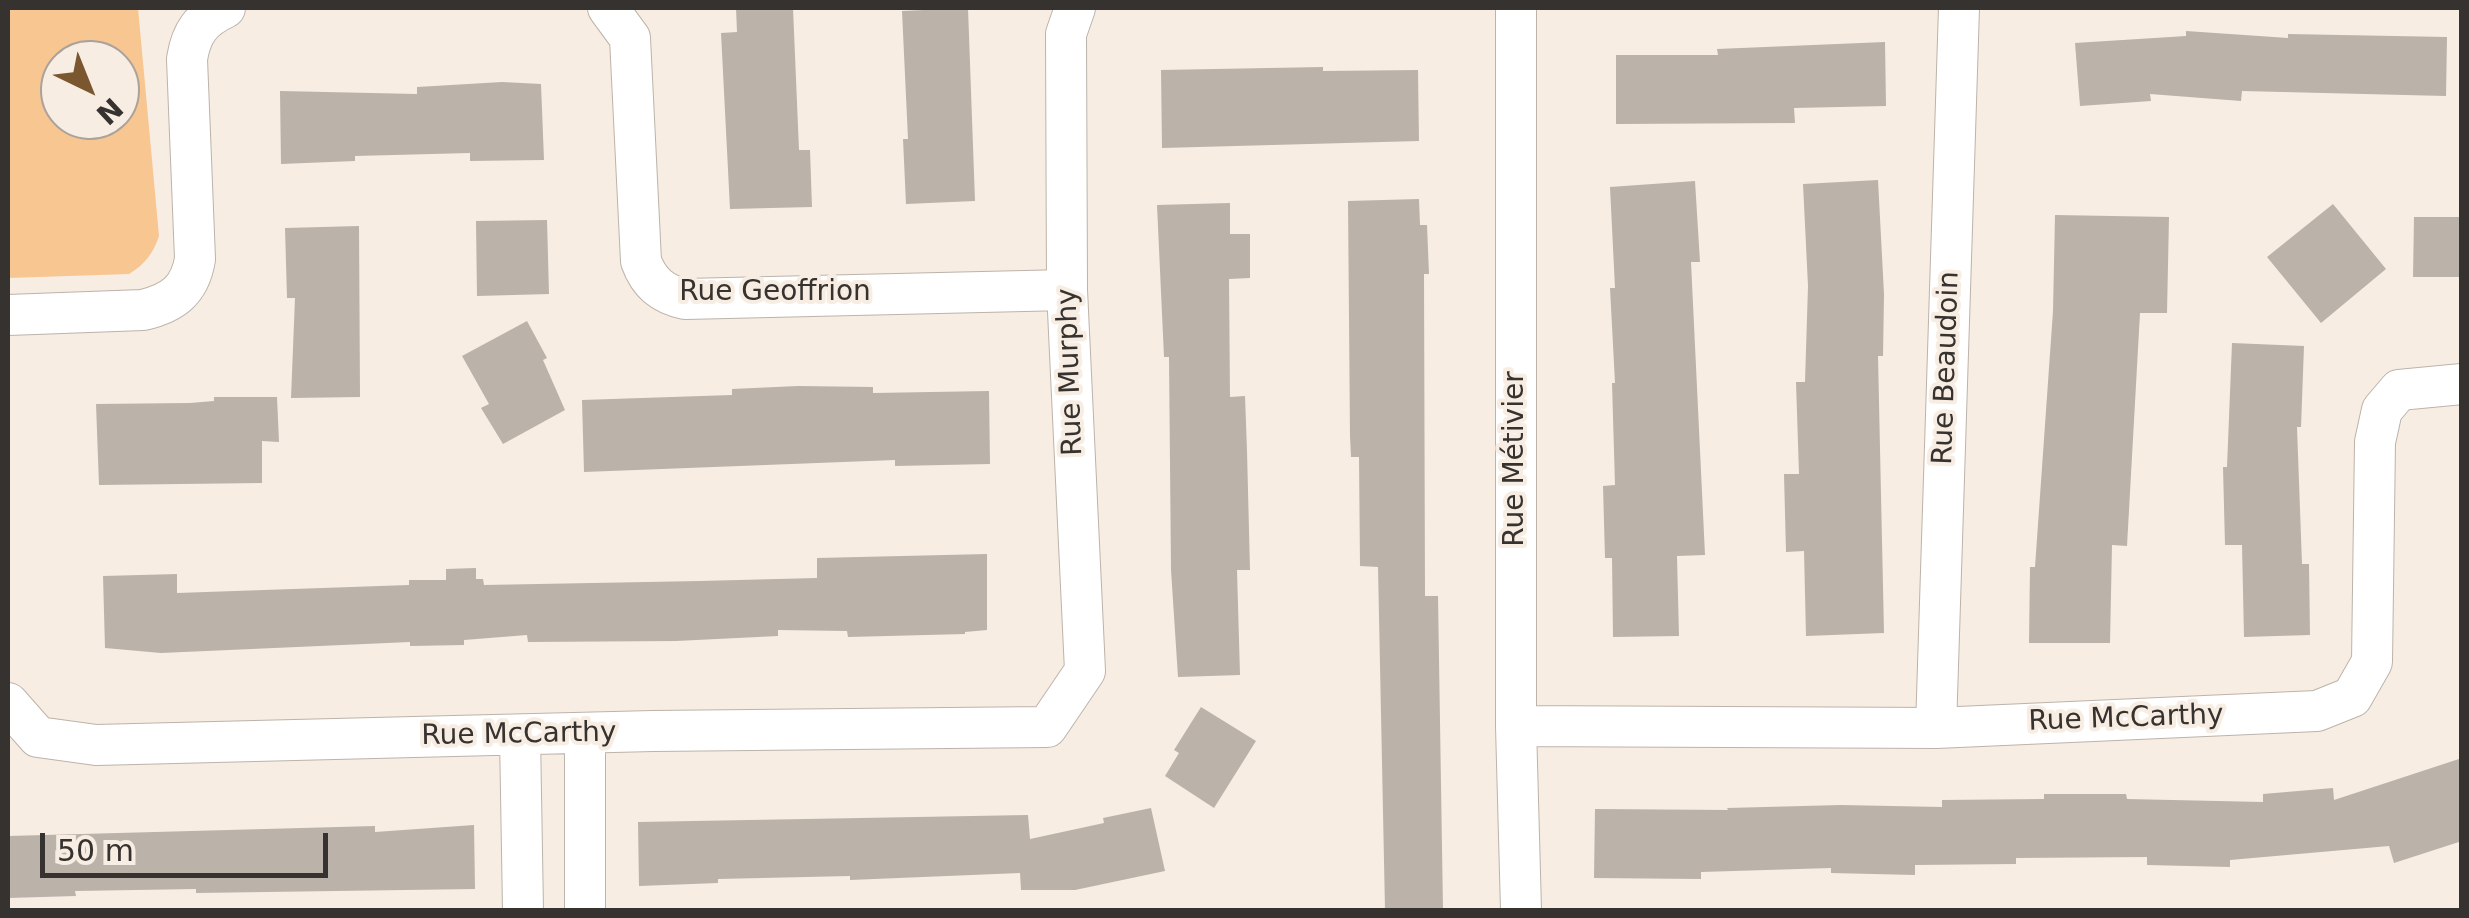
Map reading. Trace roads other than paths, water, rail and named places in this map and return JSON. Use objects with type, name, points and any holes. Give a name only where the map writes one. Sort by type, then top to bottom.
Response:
[{"type":"street","points":[[8,315],[164,306],[192,278],[196,260],[187,59],[198,26],[226,8]]},
{"type":"street","name":"Rue Geoffrion","points":[[608,8],[630,38],[641,262],[646,276],[670,296],[686,299],[1067,290]]},
{"type":"street","name":"Rue Murphy","points":[[1047,727],[1084,671],[1067,290],[1066,34],[1075,8]]},
{"type":"street","name":"Rue Métivier","points":[[1516,8],[1516,726],[1521,910]]},
{"type":"street","name":"Rue Beaudoin","points":[[1936,728],[1959,8]]},
{"type":"street","name":"Rue McCarthy","points":[[1516,726],[1936,728],[2317,711],[2352,697],[2372,662],[2374,442],[2382,410],[2400,390],[2462,384]]},
{"type":"street","name":"Rue McCarthy","points":[[8,703],[38,738],[96,746],[520,734],[1047,727]]},
{"type":"street","points":[[520,734],[523,910]]},
{"type":"street","points":[[585,734],[586,910]]}]
